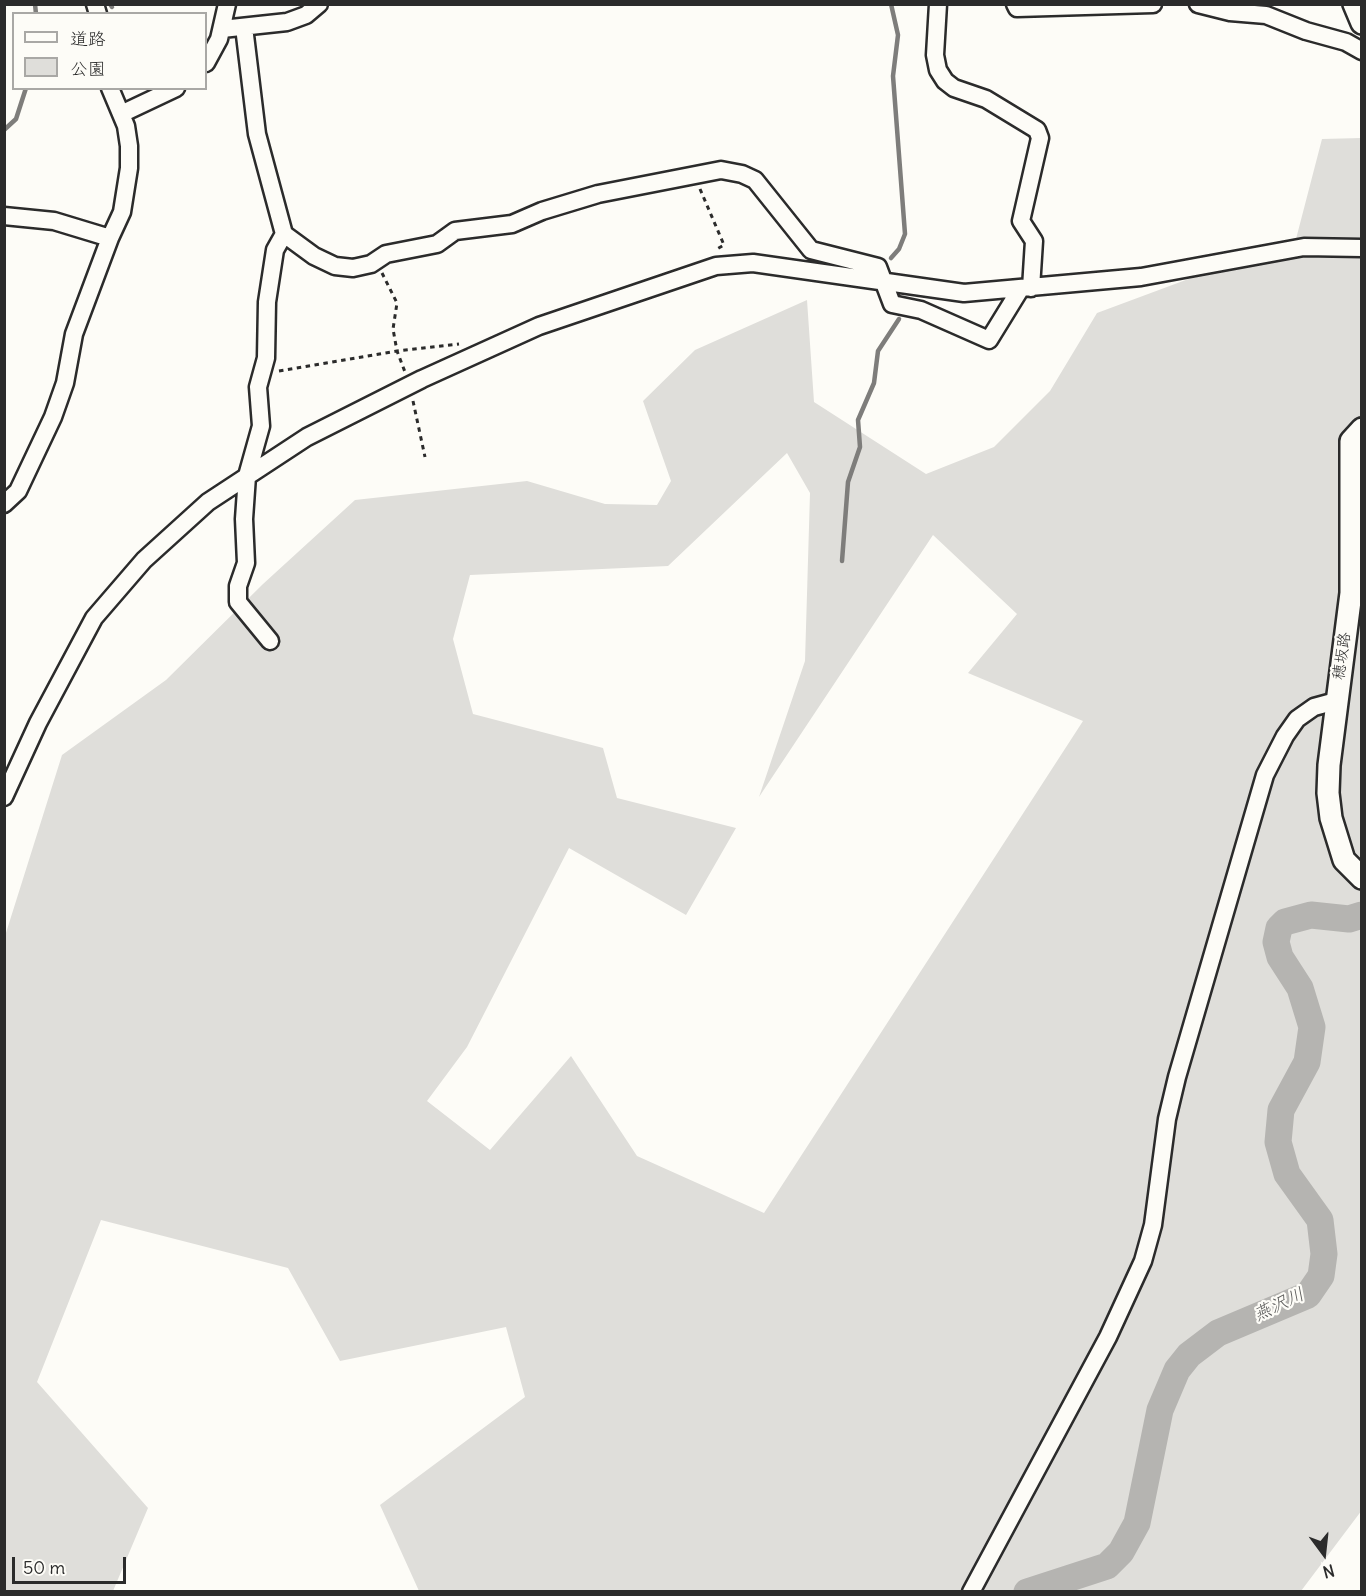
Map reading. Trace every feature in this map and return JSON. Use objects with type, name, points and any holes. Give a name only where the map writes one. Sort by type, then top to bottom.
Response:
[{"type":"main road","points":[[1354,4],[1362,23]]},
{"type":"main road","name":"穂坂路","points":[[1362,429],[1351,441],[1351,593],[1329,765],[1331,818],[1344,860],[1362,878]]},
{"type":"street","points":[[207,61],[219,39],[227,4]]},
{"type":"street","points":[[222,29],[287,22],[306,15],[319,4]]},
{"type":"street","points":[[244,27],[257,134],[284,234],[314,256],[335,266],[353,268],[386,254],[437,244],[455,231],[512,224],[542,211],[598,194],[721,170],[742,174],[755,180],[811,250],[878,267],[892,304],[921,310],[989,340],[1026,288],[1034,241],[1021,221],[1040,138],[1037,130],[1006,111],[986,99],[954,88],[945,81],[938,70],[935,55],[938,4]]},
{"type":"street","points":[[1015,4],[1017,8],[1153,4]]},
{"type":"street","points":[[1198,4],[1230,12],[1266,15],[1306,31],[1346,42],[1362,51]]},
{"type":"street","points":[[4,504],[18,491],[53,417],[65,383],[74,334],[122,212],[129,168],[126,126],[111,90]]},
{"type":"street","points":[[121,114],[172,90]]},
{"type":"street","points":[[4,216],[54,221],[110,238]]},
{"type":"street","points":[[270,641],[238,602],[238,586],[246,563],[244,519],[247,476],[261,426],[258,387],[266,358],[267,302],[275,250],[284,234]]},
{"type":"street","points":[[4,796],[38,723],[94,618],[144,560],[208,502],[307,437],[410,385],[539,326],[716,266],[753,263],[964,292],[1141,277],[1304,247],[1362,248]]},
{"type":"street","points":[[971,1592],[1108,1337],[1143,1261],[1153,1225],[1167,1119],[1177,1077],[1265,775],[1285,736],[1297,719],[1314,708],[1336,702]]},
{"type":"path","points":[[376,260],[397,303],[393,329],[397,351],[410,385],[425,457]]},
{"type":"green space","points":[[1361,138],[1362,1510],[1301,1591],[419,1591],[380,1505],[525,1397],[506,1327],[340,1361],[288,1268],[101,1220],[37,1382],[148,1508],[113,1591],[5,1592],[5,936],[62,755],[166,680],[263,584],[355,500],[527,481],[605,504],[657,505],[671,481],[643,401],[695,350],[807,300],[814,402],[926,474],[994,447],[1050,391],[1097,313],[1296,239],[1322,139]],"holes":[[[787,453],[810,493],[805,661],[759,797],[933,535],[1017,614],[968,673],[1083,721],[764,1213],[637,1156],[571,1056],[490,1150],[427,1101],[467,1047],[569,848],[686,915],[736,828],[617,798],[603,748],[473,714],[453,639],[470,575],[668,566]]]},
{"type":"waterway","points":[[35,4],[36,12]]},
{"type":"waterway","points":[[891,4],[898,35],[893,76],[905,234],[899,249],[891,258]]},
{"type":"waterway","points":[[4,130],[16,119],[25,90]]},
{"type":"waterway","points":[[842,561],[848,482],[860,447],[858,420],[874,383],[878,351],[899,319]]},
{"type":"waterway","name":"燕沢川","points":[[1027,1592],[1107,1566],[1121,1552],[1137,1523],[1160,1410],[1177,1370],[1189,1355],[1218,1333],[1308,1295],[1321,1276],[1324,1254],[1320,1220],[1287,1174],[1278,1142],[1281,1110],[1307,1062],[1312,1027],[1300,988],[1280,957],[1276,942],[1279,928],[1285,922],[1311,915],[1349,919],[1362,915]]}]
